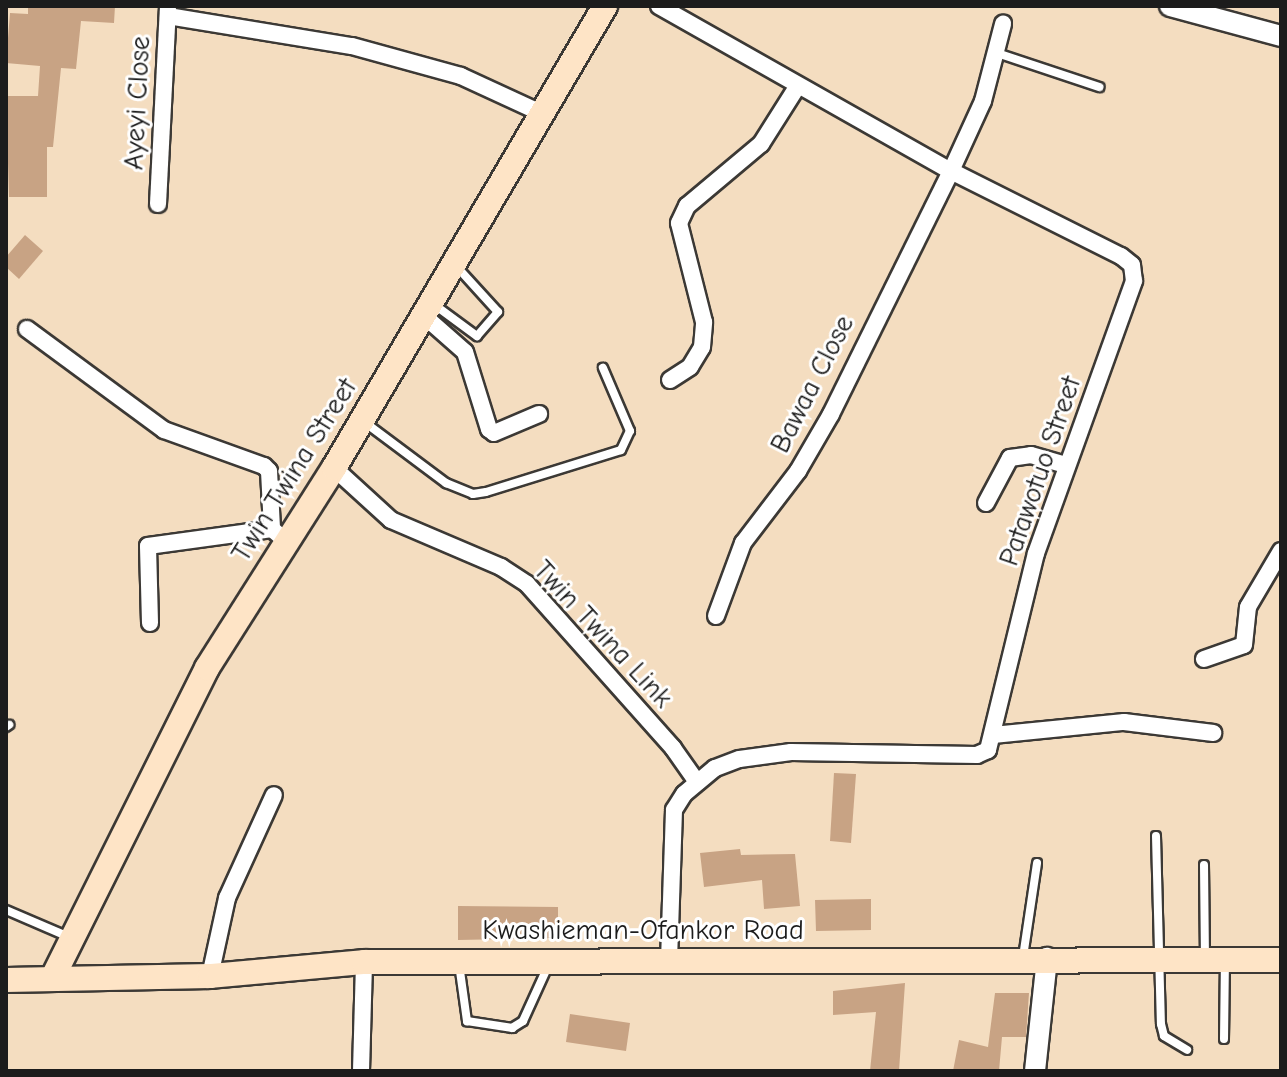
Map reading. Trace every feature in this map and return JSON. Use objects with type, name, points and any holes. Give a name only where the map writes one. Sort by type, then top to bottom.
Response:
[{"type":"main road","name":"Twin Twina Street","points":[[53,977],[192,696],[279,535],[334,468],[605,6]]},
{"type":"main road","name":"Kwashieman-Ofankor Road","points":[[6,980],[210,976],[364,962],[1047,958],[1281,960]]},
{"type":"street","name":"Patawotuo Street","points":[[659,6],[797,87],[951,171],[1094,240],[1132,265],[1134,281],[1036,553],[993,735]]},
{"type":"street","points":[[1170,6],[1281,36]]},
{"type":"street","points":[[168,11],[352,46],[461,76],[541,113]]},
{"type":"street","name":"Ayeyi Close","points":[[158,204],[168,11]]},
{"type":"street","name":"Bawaa Close","points":[[716,616],[743,543],[798,471],[831,414],[951,171],[983,101],[1003,24]]},
{"type":"street","points":[[670,380],[690,367],[703,335],[679,223],[687,206],[761,144],[797,87]]},
{"type":"street","points":[[427,309],[465,352],[489,429],[494,433],[539,414]]},
{"type":"street","points":[[27,329],[164,430],[264,466],[269,471],[279,535],[148,546],[150,623]]},
{"type":"street","points":[[986,503],[1010,458],[1031,455],[1067,465]]},
{"type":"street","name":"Twin Twina Link","points":[[334,468],[391,520],[501,567],[527,584],[697,782]]},
{"type":"street","points":[[1204,659],[1244,645],[1248,607],[1281,551]]},
{"type":"street","points":[[669,959],[674,810],[697,782],[715,768],[763,754],[977,755],[988,750],[993,735],[1124,722],[1213,733]]},
{"type":"street","points":[[210,976],[220,916],[274,795]]},
{"type":"street","points":[[1035,1071],[1047,958]]},
{"type":"street","points":[[361,1071],[364,962]]},
{"type":"lane","points":[[997,53],[1099,87]]},
{"type":"lane","points":[[427,309],[477,336],[498,312],[454,263]]},
{"type":"lane","points":[[362,421],[446,483],[473,494],[486,492],[621,450],[630,431],[603,368]]},
{"type":"lane","points":[[1156,836],[1157,959],[1164,1036],[1187,1050]]},
{"type":"lane","points":[[1022,959],[1037,863]]},
{"type":"lane","points":[[1204,865],[1224,1039]]},
{"type":"lane","points":[[6,910],[73,940]]},
{"type":"lane","points":[[459,961],[467,1021],[512,1028],[523,1021],[551,960]]},
{"type":"building","points":[[28,6],[115,6],[114,23],[81,21],[76,69],[61,68],[53,147],[47,147],[47,197],[9,197],[6,96],[38,96],[40,66],[6,63],[10,13],[28,14]]},
{"type":"building","points":[[25,235],[43,251],[19,279],[6,267],[6,257]]},
{"type":"building","points":[[834,773],[856,774],[851,843],[830,841]]},
{"type":"building","points":[[740,849],[741,855],[795,854],[800,906],[764,909],[762,880],[704,887],[700,853]]},
{"type":"building","points":[[871,899],[871,930],[816,931],[815,900]]},
{"type":"building","points":[[458,906],[558,907],[558,938],[458,940]]},
{"type":"building","points":[[905,983],[899,1071],[870,1071],[876,1012],[833,1015],[833,991]]},
{"type":"building","points":[[995,993],[1029,993],[1026,1037],[1002,1037],[999,1071],[953,1071],[959,1040],[988,1047]]},
{"type":"building","points":[[570,1014],[630,1023],[626,1051],[566,1042]]}]
